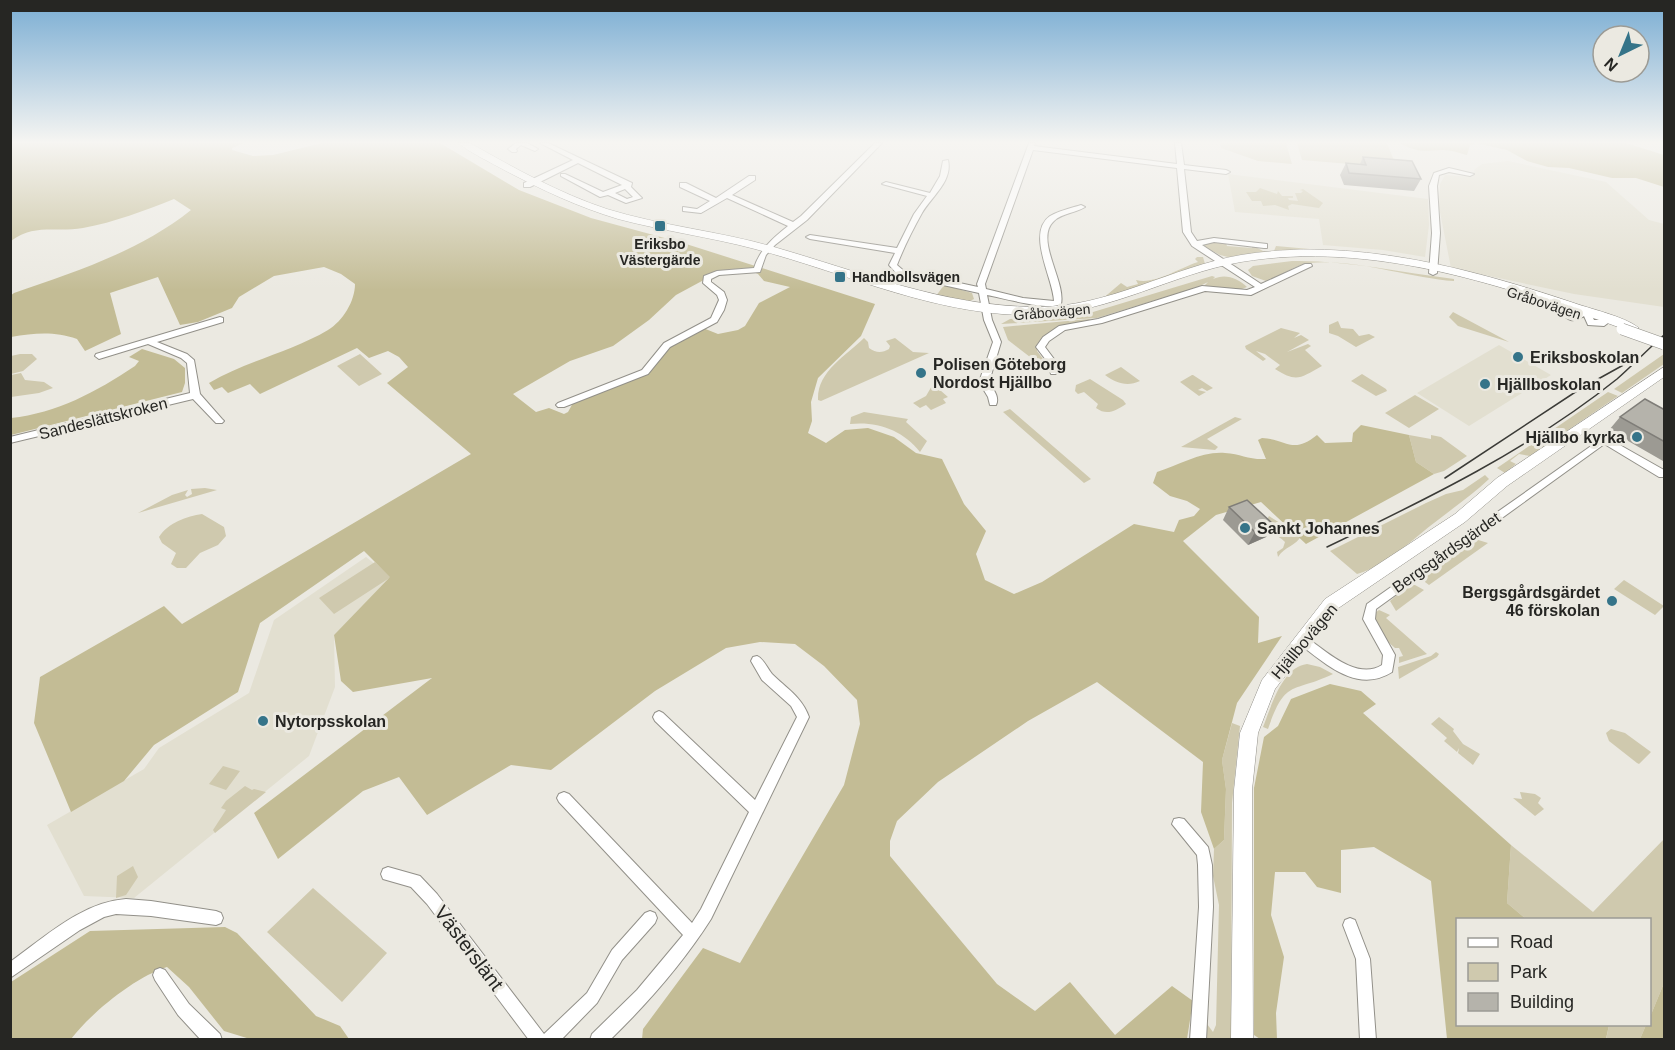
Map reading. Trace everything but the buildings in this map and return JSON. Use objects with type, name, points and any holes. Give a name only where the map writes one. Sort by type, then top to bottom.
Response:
[{"type":"main road","name":"Gråbovägen","points":[[550,192],[588,210],[766,251],[916,302],[1027,316],[1098,308],[1227,266],[1311,259],[1374,263],[1433,271],[1534,293],[1584,317],[1665,342]]},
{"type":"main road","name":"Gråbovägen","points":[[1433,271],[1502,289],[1584,317],[1628,329]]},
{"type":"main road","name":"Hjällbovägen","points":[[1242,1040],[1241,816],[1249,733],[1268,685],[1331,604],[1433,537],[1480,503],[1502,482],[1665,372]]},
{"type":"street","points":[[615,192],[626,201],[638,198],[633,192]]},
{"type":"street","points":[[697,192],[716,201]]},
{"type":"street","points":[[686,209],[698,211],[731,192]]},
{"type":"street","points":[[561,405],[645,372],[667,345],[717,316],[723,304],[722,297],[707,283],[707,278],[717,273],[754,272],[759,268],[766,251],[830,192]]},
{"type":"street","points":[[919,192],[931,195]]},
{"type":"street","points":[[933,192],[919,212],[899,251],[893,265],[897,271],[1049,304],[1058,302],[1058,284],[1046,256],[1044,240],[1046,229],[1051,220],[1081,207]]},
{"type":"street","points":[[993,403],[993,397],[984,382],[997,342],[981,291],[988,264],[1014,192]]},
{"type":"street","points":[[1183,192],[1187,232],[1195,244],[1260,287]]},
{"type":"street","points":[[1433,192],[1436,233],[1433,271]]},
{"type":"street","points":[[727,195],[792,225]]},
{"type":"street","points":[[810,237],[899,251]]},
{"type":"street","points":[[1195,244],[1214,240],[1264,246]]},
{"type":"street","points":[[1054,372],[1050,359],[1040,347],[1058,330],[1099,321],[1205,288],[1248,293],[1308,266]]},
{"type":"street","points":[[99,356],[220,320]]},
{"type":"street","points":[[147,341],[184,356],[191,362],[195,395],[219,422]]},
{"type":"street","name":"Sandeslättskroken","points":[[10,440],[195,395]]},
{"type":"street","name":"Bergsgårdsgärdet","points":[[1302,640],[1360,676],[1377,676],[1388,668],[1390,661],[1369,619],[1368,613],[1371,607],[1538,486],[1601,442],[1608,442],[1663,474]]},
{"type":"street","points":[[598,1040],[669,966],[693,935],[706,914],[803,717],[799,706],[760,672],[757,661]]},
{"type":"street","points":[[659,717],[757,810]]},
{"type":"street","points":[[564,798],[693,935]]},
{"type":"street","points":[[1179,824],[1203,852],[1205,864],[1206,907],[1198,1040]]},
{"type":"street","name":"Västerslänt","points":[[388,874],[415,881],[432,899],[538,1040]]},
{"type":"street","points":[[10,971],[85,919],[106,909],[133,907],[216,918]]},
{"type":"street","points":[[549,1040],[592,998],[617,955],[650,918]]},
{"type":"street","points":[[1350,925],[1363,959],[1368,1040]]},
{"type":"street","points":[[159,975],[190,1018],[214,1040]]},
{"type":"shaded area","points":[[11,192],[524,192],[591,218],[683,243],[875,304],[861,336],[818,378],[811,402],[812,421],[808,433],[826,443],[845,430],[868,428],[894,437],[916,453],[942,459],[964,504],[986,531],[976,554],[985,580],[1014,594],[1042,582],[1134,524],[1174,532],[1179,520],[1194,516],[1200,509],[1187,501],[1170,496],[1153,483],[1157,472],[1199,456],[1216,453],[1266,459],[1258,440],[1262,438],[1295,445],[1309,441],[1317,435],[1325,443],[1352,442],[1353,433],[1361,425],[1409,435],[1416,462],[1434,474],[1306,544],[1261,502],[1216,515],[1183,541],[1259,617],[1258,643],[1282,636],[1237,703],[1222,760],[1226,789],[1224,840],[1214,849],[1201,812],[1203,762],[1097,682],[1028,721],[938,782],[897,821],[890,841],[890,856],[997,984],[1035,1011],[1070,982],[1115,1035],[1172,986],[1193,1001],[1187,1039],[642,1039],[643,1029],[703,948],[740,963],[844,785],[860,724],[857,700],[824,666],[795,644],[760,642],[726,648],[655,691],[551,770],[511,765],[427,815],[399,777],[363,791],[278,859],[254,813],[432,678],[353,692],[341,681],[334,635],[390,577],[364,551],[260,623],[238,692],[154,745],[124,781],[71,812],[34,723],[40,677],[164,606],[182,624],[471,454],[387,383],[408,367],[399,357],[388,351],[369,358],[357,348],[260,394],[250,384],[228,393],[222,387],[214,390],[209,383],[223,375],[314,338],[339,321],[353,297],[355,284],[341,274],[324,267],[274,276],[239,297],[232,308],[198,322],[180,325],[158,277],[110,293],[121,334],[85,351],[77,339],[60,335],[36,334],[11,337],[10,296],[129,249],[191,210],[174,199],[106,223],[83,228],[37,230],[20,235],[11,241]],"holes":[[[749,270],[758,274],[764,281],[790,287],[759,303],[745,326],[738,330],[718,334],[703,328],[667,347],[644,374],[573,403],[568,412],[564,414],[549,408],[536,412],[513,394],[570,361],[613,346],[649,320],[676,295],[713,275]]]},
{"type":"shaded area","points":[[1231,192],[1372,192],[1428,199],[1429,225],[1425,257],[1383,250],[1323,245],[1319,219],[1235,212]]},
{"type":"shaded area","points":[[1440,192],[1617,192],[1649,220],[1664,224],[1664,307],[1574,294],[1451,268],[1439,207]]},
{"type":"shaded area","name":"Hjällboskolan","points":[[1499,345],[1551,375],[1469,426],[1417,393]]},
{"type":"shaded area","points":[[142,349],[174,359],[185,368],[185,383],[182,392],[11,435],[11,418],[60,406],[91,393],[135,366],[139,361],[129,357]]},
{"type":"shaded area","name":"Nytorpsskolan","points":[[366,557],[391,577],[334,635],[335,687],[309,756],[134,898],[84,896],[47,825],[144,769],[159,748],[249,693],[274,620]]},
{"type":"shaded area","points":[[1330,684],[1361,691],[1376,704],[1363,713],[1511,845],[1507,903],[1525,918],[1456,918],[1456,1026],[1609,1026],[1606,1039],[1447,1039],[1431,881],[1374,847],[1341,850],[1341,893],[1317,887],[1305,872],[1275,872],[1271,915],[1284,957],[1276,1013],[1277,1039],[1260,1039],[1254,1035],[1254,788],[1264,737],[1278,726],[1291,699]]},
{"type":"shaded area","points":[[225,927],[237,933],[316,1016],[340,1026],[349,1039],[250,1039],[224,1031],[189,987],[167,967],[128,987],[90,1018],[71,1039],[11,1040],[11,982],[90,931]]},
{"type":"shaded area","points":[[1664,983],[1664,1039],[1640,1039],[1646,1026],[1651,1026],[1651,1015]]},
{"type":"green space","points":[[1246,192],[1277,194],[1279,192],[1282,196],[1293,196],[1293,198],[1288,198],[1289,200],[1298,201],[1295,193],[1307,192],[1323,203],[1319,208],[1292,204],[1288,206],[1289,210],[1275,205],[1263,206],[1261,201],[1252,201]]},
{"type":"green space","points":[[1209,242],[1252,248],[1252,245],[1263,251],[1274,251],[1276,246],[1321,250],[1232,258],[1205,247],[1205,244]]},
{"type":"green space","points":[[1203,257],[1205,264],[1101,300],[1121,283],[1127,287],[1138,284],[1136,280],[1159,278],[1198,262],[1195,259]]},
{"type":"green space","points":[[1292,261],[1325,262],[1303,264],[1266,281],[1252,276],[1248,270],[1253,266]]},
{"type":"green space","points":[[1363,266],[1454,279],[1454,281],[1437,279]]},
{"type":"green space","points":[[1222,276],[1231,277],[1247,287],[1239,290],[1204,286],[1208,282],[1097,318],[1001,324],[1010,319],[1093,312],[1215,277],[1213,279]]},
{"type":"green space","points":[[944,285],[972,293],[974,299],[966,303],[936,296]]},
{"type":"green space","points":[[1453,312],[1509,342],[1458,326],[1449,317]]},
{"type":"green space","points":[[1091,320],[1052,331],[1037,344],[1037,351],[1050,368],[1047,370],[1008,340],[1003,327]]},
{"type":"green space","points":[[1338,321],[1341,328],[1353,329],[1359,336],[1369,334],[1375,337],[1356,347],[1329,333],[1329,325]]},
{"type":"green space","points":[[1281,328],[1300,333],[1294,338],[1301,335],[1309,340],[1287,352],[1308,344],[1311,346],[1305,350],[1322,366],[1303,376],[1289,376],[1275,369],[1280,365],[1265,354],[1256,351],[1266,359],[1263,361],[1246,349],[1245,346]]},
{"type":"green space","points":[[864,338],[869,348],[877,352],[889,349],[890,346],[886,341],[895,338],[913,352],[929,353],[821,401],[818,400],[819,390],[827,372]]},
{"type":"green space","points":[[32,354],[37,359],[23,371],[11,374],[11,356]]},
{"type":"green space","points":[[360,354],[382,374],[359,386],[337,366]]},
{"type":"green space","points":[[1664,354],[1664,364],[1622,393],[1614,389]]},
{"type":"green space","points":[[1121,367],[1140,381],[1131,384],[1122,383],[1105,375]]},
{"type":"green space","points":[[21,373],[25,380],[44,382],[53,388],[39,393],[11,397],[11,375]]},
{"type":"green space","points":[[1362,374],[1387,391],[1376,396],[1351,381]]},
{"type":"green space","points":[[1192,375],[1213,388],[1207,391],[1202,388],[1198,390],[1206,392],[1199,396],[1180,382]]},
{"type":"green space","points":[[1090,379],[1126,404],[1111,412],[1104,412],[1096,408],[1098,404],[1084,392],[1078,394],[1075,391],[1076,385]]},
{"type":"green space","points":[[933,384],[948,397],[943,399],[946,403],[931,410],[926,405],[920,408],[913,403],[926,396]]},
{"type":"green space","points":[[1608,392],[1618,396],[1530,456],[1519,454],[1510,461],[1516,464],[1505,473],[1497,468]]},
{"type":"green space","points":[[1415,395],[1439,409],[1409,428],[1385,413]]},
{"type":"green space","points":[[1010,409],[1091,479],[1084,483],[1003,412]]},
{"type":"green space","points":[[864,412],[908,419],[906,422],[927,441],[920,452],[906,438],[889,429],[870,424],[850,424],[851,417]]},
{"type":"green space","points":[[1235,417],[1242,419],[1207,439],[1218,447],[1215,450],[1181,447]]},
{"type":"green space","points":[[1409,435],[1431,439],[1431,435],[1441,437],[1467,456],[1444,471],[1434,474],[1416,462]]},
{"type":"green space","points":[[1485,475],[1489,479],[1476,491],[1379,565],[1357,574],[1330,551],[1426,503],[1446,494],[1463,490]]},
{"type":"green space","points":[[191,489],[217,490],[138,513],[172,495],[188,490],[185,495],[187,497],[192,494]]},
{"type":"green space","points":[[202,514],[224,527],[226,536],[218,545],[200,553],[186,568],[177,568],[171,564],[176,553],[162,543],[159,537],[178,521]]},
{"type":"green space","points":[[1269,516],[1301,536],[1278,557],[1277,552],[1283,548],[1285,542],[1263,527]]},
{"type":"green space","points":[[1475,539],[1488,543],[1429,585],[1425,582],[1424,575]]},
{"type":"green space","points":[[375,562],[391,577],[334,614],[319,598]]},
{"type":"green space","points":[[1624,580],[1664,606],[1655,615],[1614,589]]},
{"type":"green space","points":[[1409,585],[1415,585],[1424,590],[1396,611],[1390,601]]},
{"type":"green space","points":[[1379,610],[1390,615],[1386,618],[1427,654],[1399,663],[1399,657],[1403,656],[1399,648],[1395,648],[1387,641],[1377,624],[1375,613]]},
{"type":"green space","points":[[1436,652],[1439,654],[1437,657],[1399,679],[1398,667],[1431,656]]},
{"type":"green space","points":[[1307,664],[1320,667],[1333,674],[1285,694],[1268,729],[1263,727],[1284,680],[1298,667]]},
{"type":"green space","points":[[1439,717],[1454,729],[1453,731],[1463,744],[1480,754],[1473,765],[1458,753],[1459,748],[1457,752],[1444,741],[1447,738],[1431,724]]},
{"type":"green space","points":[[1232,723],[1240,726],[1232,803],[1231,1039],[1205,1040],[1207,1024],[1213,1032],[1216,1025],[1219,905],[1213,876],[1214,849],[1224,840],[1226,789],[1222,760]]},
{"type":"green space","points":[[1611,729],[1625,733],[1651,752],[1639,764],[1637,763],[1609,741],[1606,733]]},
{"type":"green space","points":[[223,766],[240,771],[226,790],[209,784]]},
{"type":"green space","points":[[245,786],[252,790],[266,792],[215,833],[213,830],[226,810],[221,808]]},
{"type":"green space","points":[[1520,792],[1535,794],[1541,798],[1538,803],[1544,809],[1535,816],[1513,798],[1522,799]]},
{"type":"green space","points":[[1664,839],[1664,983],[1651,1015],[1651,918],[1525,918],[1507,903],[1511,845],[1593,912]]},
{"type":"green space","points":[[133,866],[138,877],[126,895],[116,898],[117,876]]},
{"type":"green space","points":[[313,888],[387,953],[342,1002],[267,932]]},
{"type":"green space","points":[[1609,1026],[1646,1026],[1640,1039],[1606,1040]]},
{"type":"tram line","points":[[1327,547],[1440,491],[1549,428],[1617,379],[1664,335]]},
{"type":"tram line","points":[[1445,478],[1580,389],[1627,363]]},
{"type":"place","name":"Eriksbo Västergärde","points":[[660,226]]},
{"type":"place","name":"Handbollsvägen","points":[[840,277]]},
{"type":"place","name":"Eriksboskolan","points":[[1518,357]]},
{"type":"place","name":"Polisen Göteborg Nordost Hjällbo","points":[[921,373]]},
{"type":"place","name":"Hjällboskolan","points":[[1485,384]]},
{"type":"place","name":"Hjällbo kyrka","points":[[1637,437]]},
{"type":"place","name":"Sankt Johannes","points":[[1245,528]]},
{"type":"place","name":"Bergsgårdsgärdet 46 förskolan","points":[[1612,601]]},
{"type":"place","name":"Nytorpsskolan","points":[[263,721]]}]
